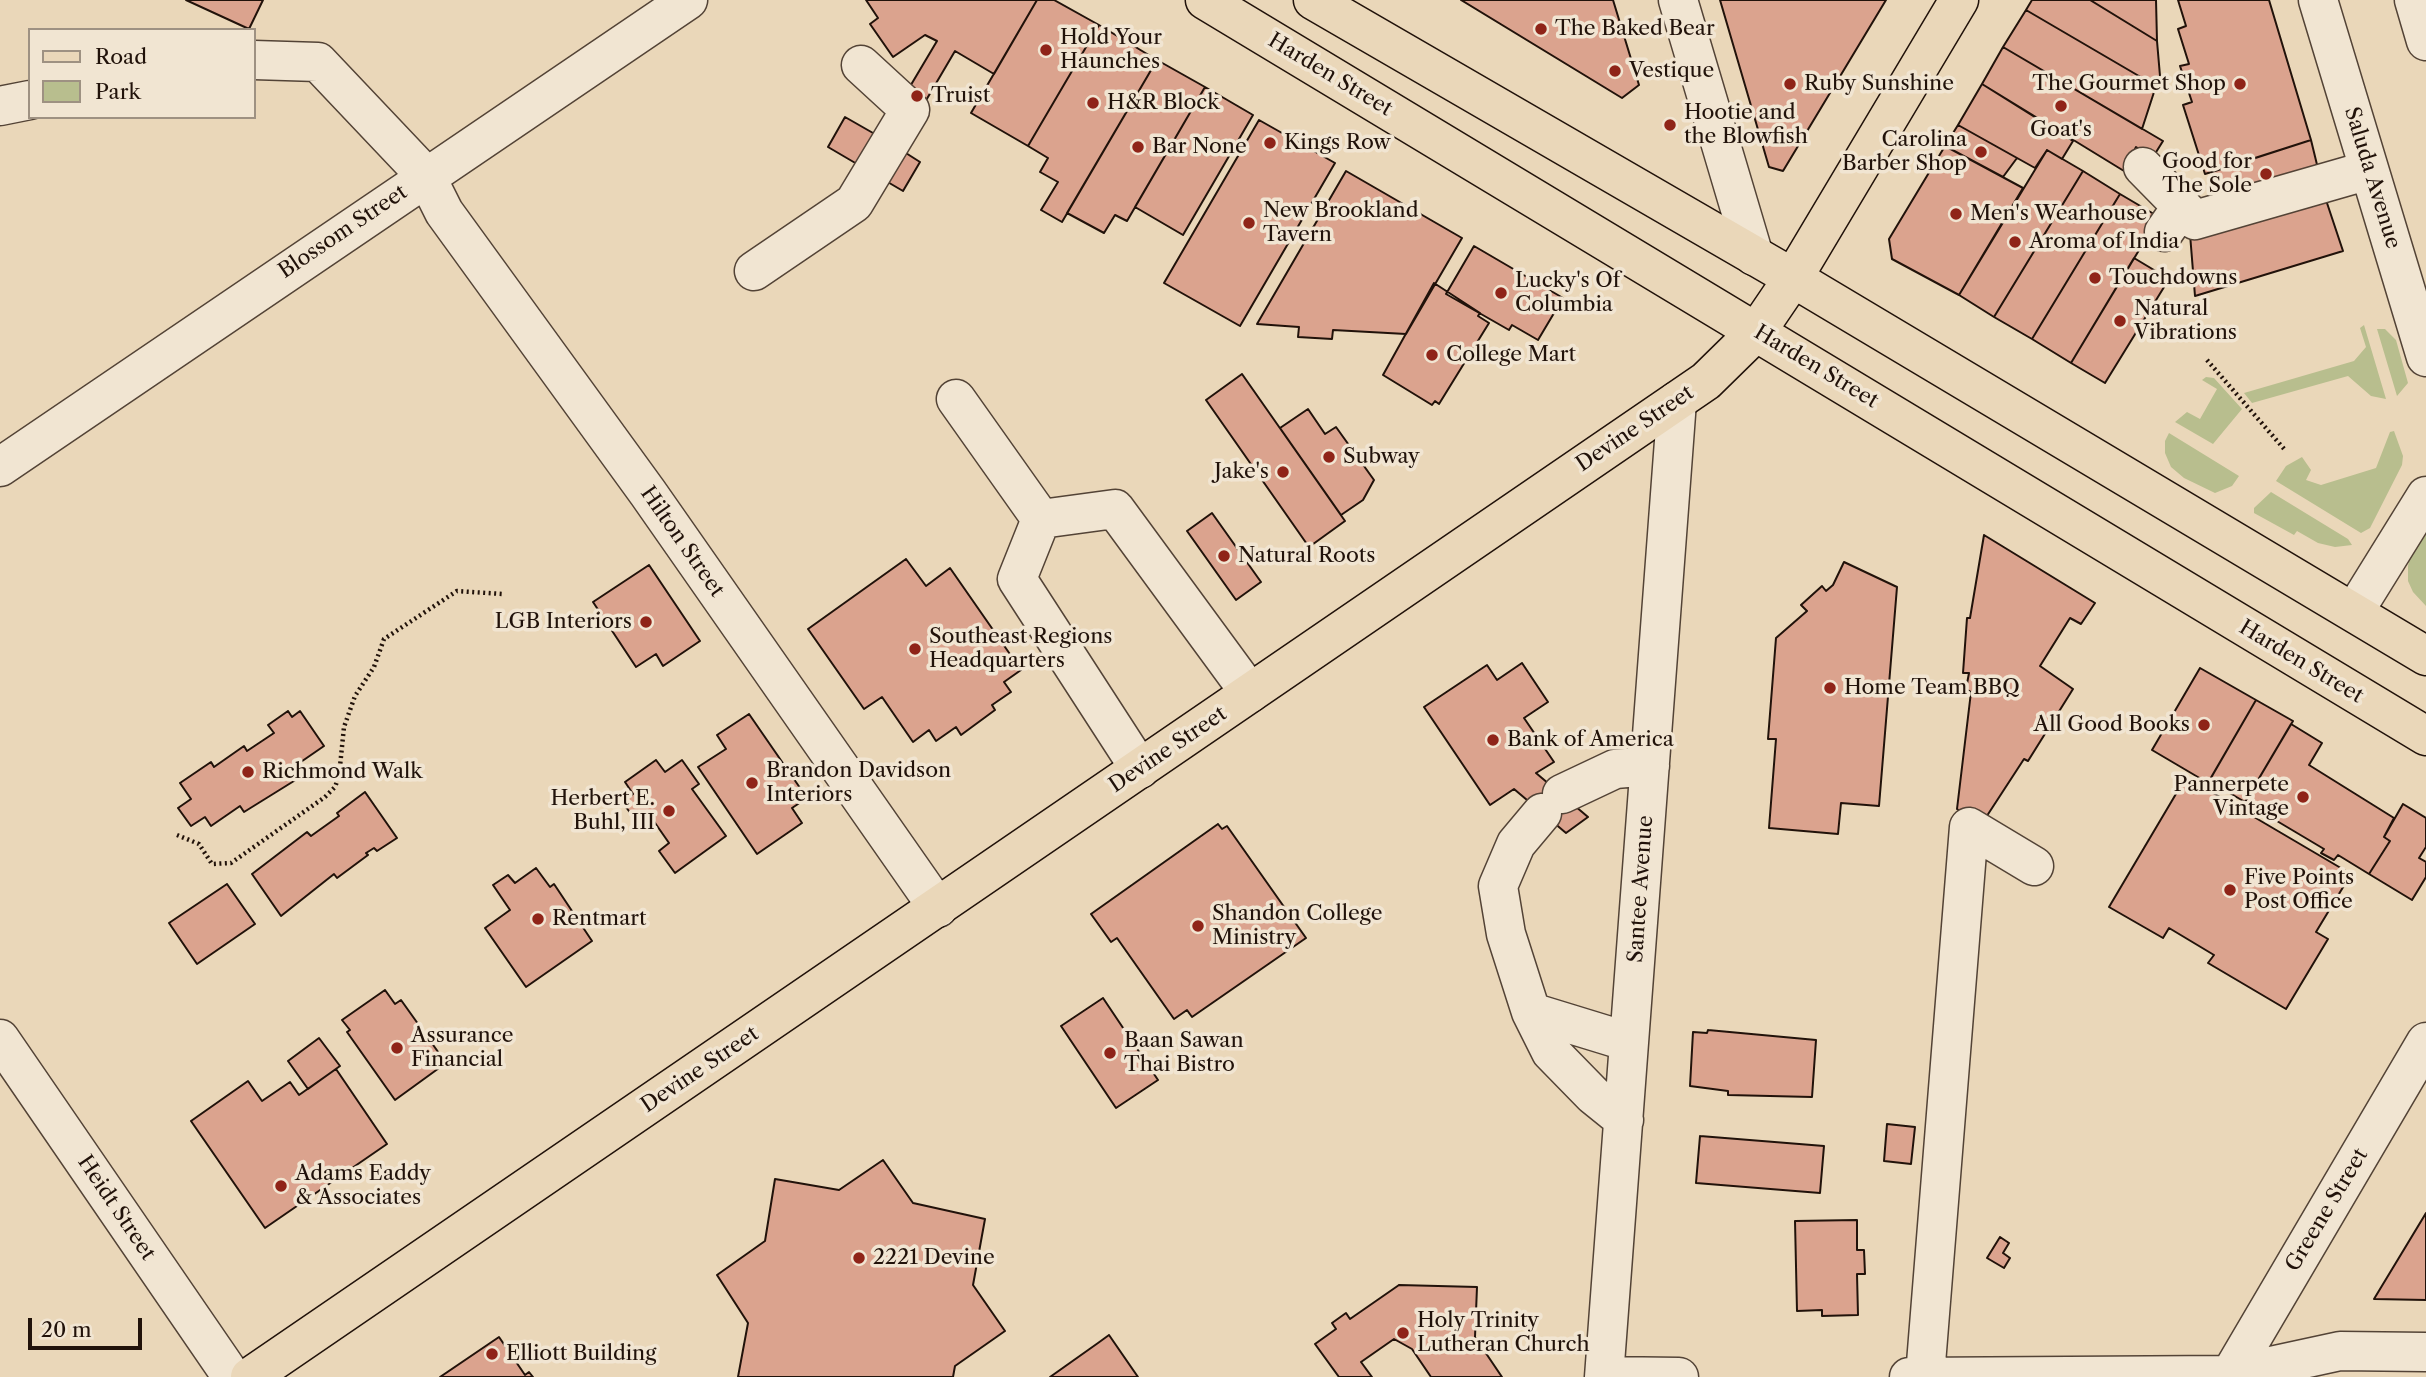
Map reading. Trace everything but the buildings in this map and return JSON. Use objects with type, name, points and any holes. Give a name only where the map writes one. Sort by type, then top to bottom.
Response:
[{"type":"main road","name":"Harden Street","points":[[1205,0],[1757,331],[2158,577],[2426,736]]},
{"type":"main road","points":[[1313,0],[1793,278],[2426,656]]},
{"type":"main road","name":"Devine Street","points":[[250,1377],[1706,381],[1757,331],[1793,278],[1959,0]]},
{"type":"street","name":"Blossom Street","points":[[0,467],[688,0]]},
{"type":"street","points":[[1678,0],[1754,256]]},
{"type":"street","name":"Saluda Avenue","points":[[2318,0],[2426,357]]},
{"type":"street","points":[[2414,0],[2426,41]]},
{"type":"street","name":"Hilton Street","points":[[256,60],[318,62],[426,176],[444,212],[656,504],[938,908]]},
{"type":"street","points":[[754,271],[854,203],[910,110],[861,65]]},
{"type":"street","points":[[0,106],[28,100]]},
{"type":"street","points":[[2143,167],[2173,219],[2195,220],[2369,170]]},
{"type":"street","points":[[956,399],[1041,519]]},
{"type":"street","name":"Santee Avenue","points":[[1604,1376],[1677,401]]},
{"type":"street","points":[[2354,612],[2426,496]]},
{"type":"street","points":[[1041,519],[1115,509],[1250,694]]},
{"type":"street","points":[[1041,519],[1017,579],[1140,769]]},
{"type":"street","points":[[1624,1120],[1593,1095],[1551,1052],[1531,1012],[1506,934],[1498,886],[1517,844],[1552,804],[1615,769],[1650,766]]},
{"type":"street","points":[[1925,1376],[1969,827],[2034,866]]},
{"type":"street","points":[[1531,1012],[1629,1042]]},
{"type":"street","name":"Heidt Street","points":[[0,1039],[232,1377]]},
{"type":"street","name":"Greene Street","points":[[2229,1376],[2426,1042]]},
{"type":"street","points":[[1909,1377],[2229,1376],[2340,1351],[2426,1352]]},
{"type":"street","points":[[1604,1376],[1679,1377]]},
{"type":"path","points":[[2207,360],[2285,450]]},
{"type":"path","points":[[177,835],[199,844],[212,864],[231,863],[325,797],[335,788],[339,776],[344,727],[355,696],[374,667],[384,639],[457,591],[502,594]]},
{"type":"green space","points":[[2364,325],[2386,399],[2371,396],[2348,376],[2252,403],[2244,393],[2354,361],[2366,347],[2360,328]]},
{"type":"green space","points":[[2377,329],[2385,329],[2396,340],[2408,383],[2397,396]]},
{"type":"green space","points":[[2206,377],[2214,378],[2242,409],[2213,444],[2175,422],[2187,412],[2200,419],[2217,389],[2202,380]]},
{"type":"green space","points":[[2394,431],[2403,456],[2402,465],[2370,528],[2361,533],[2276,481],[2286,466],[2302,457],[2311,470],[2306,480],[2321,485],[2376,468],[2390,432]]},
{"type":"green space","points":[[2169,433],[2239,476],[2232,486],[2215,493],[2184,478],[2171,467],[2165,453],[2165,441]]},
{"type":"green space","points":[[2271,492],[2348,539],[2352,545],[2335,547],[2318,543],[2297,531],[2294,535],[2254,513],[2254,508]]},
{"type":"green space","points":[[2426,529],[2426,606],[2413,592],[2408,581],[2408,566],[2411,552]]},
{"type":"place","name":"The Baked Bear","points":[[1541,29]]},
{"type":"place","name":"Hold Your Haunches","points":[[1046,50]]},
{"type":"place","name":"Vestique","points":[[1615,71]]},
{"type":"place","name":"Ruby Sunshine","points":[[1790,84]]},
{"type":"place","name":"The Gourmet Shop","points":[[2240,84]]},
{"type":"place","name":"Truist","points":[[917,96]]},
{"type":"place","name":"H&R Block","points":[[1093,103]]},
{"type":"place","name":"Goat's","points":[[2061,106]]},
{"type":"place","name":"Hootie and the Blowfish","points":[[1670,125]]},
{"type":"place","name":"Kings Row","points":[[1270,143]]},
{"type":"place","name":"Bar None","points":[[1138,147]]},
{"type":"place","name":"Carolina Barber Shop","points":[[1981,152]]},
{"type":"place","name":"Good for The Sole","points":[[2266,174]]},
{"type":"place","name":"Men's Wearhouse","points":[[1956,214]]},
{"type":"place","name":"New Brookland Tavern","points":[[1249,223]]},
{"type":"place","name":"Aroma of India","points":[[2015,242]]},
{"type":"place","name":"Touchdowns","points":[[2095,278]]},
{"type":"place","name":"Lucky's Of Columbia","points":[[1501,293]]},
{"type":"place","name":"Natural Vibrations","points":[[2120,321]]},
{"type":"place","name":"College Mart","points":[[1432,355]]},
{"type":"place","name":"Subway","points":[[1329,457]]},
{"type":"place","name":"Jake's","points":[[1283,472]]},
{"type":"place","name":"Natural Roots","points":[[1224,556]]},
{"type":"place","name":"LGB Interiors","points":[[646,622]]},
{"type":"place","name":"Southeast Regions Headquarters","points":[[915,649]]},
{"type":"place","name":"Home Team BBQ","points":[[1830,688]]},
{"type":"place","name":"All Good Books","points":[[2204,725]]},
{"type":"place","name":"Bank of America","points":[[1493,740]]},
{"type":"place","name":"Richmond Walk","points":[[248,772]]},
{"type":"place","name":"Brandon Davidson Interiors","points":[[752,783]]},
{"type":"place","name":"Pannerpete Vintage","points":[[2303,797]]},
{"type":"place","name":"Herbert E. Buhl, III","points":[[669,811]]},
{"type":"place","name":"Five Points Post Office","points":[[2230,890]]},
{"type":"place","name":"Rentmart","points":[[538,919]]},
{"type":"place","name":"Shandon College Ministry","points":[[1198,926]]},
{"type":"place","name":"Assurance Financial","points":[[397,1048]]},
{"type":"place","name":"Baan Sawan Thai Bistro","points":[[1110,1053]]},
{"type":"place","name":"Adams Eaddy & Associates","points":[[281,1186]]},
{"type":"place","name":"2221 Devine","points":[[859,1258]]},
{"type":"place","name":"Holy Trinity Lutheran Church","points":[[1403,1333]]},
{"type":"place","name":"Elliott Building","points":[[492,1354]]}]
